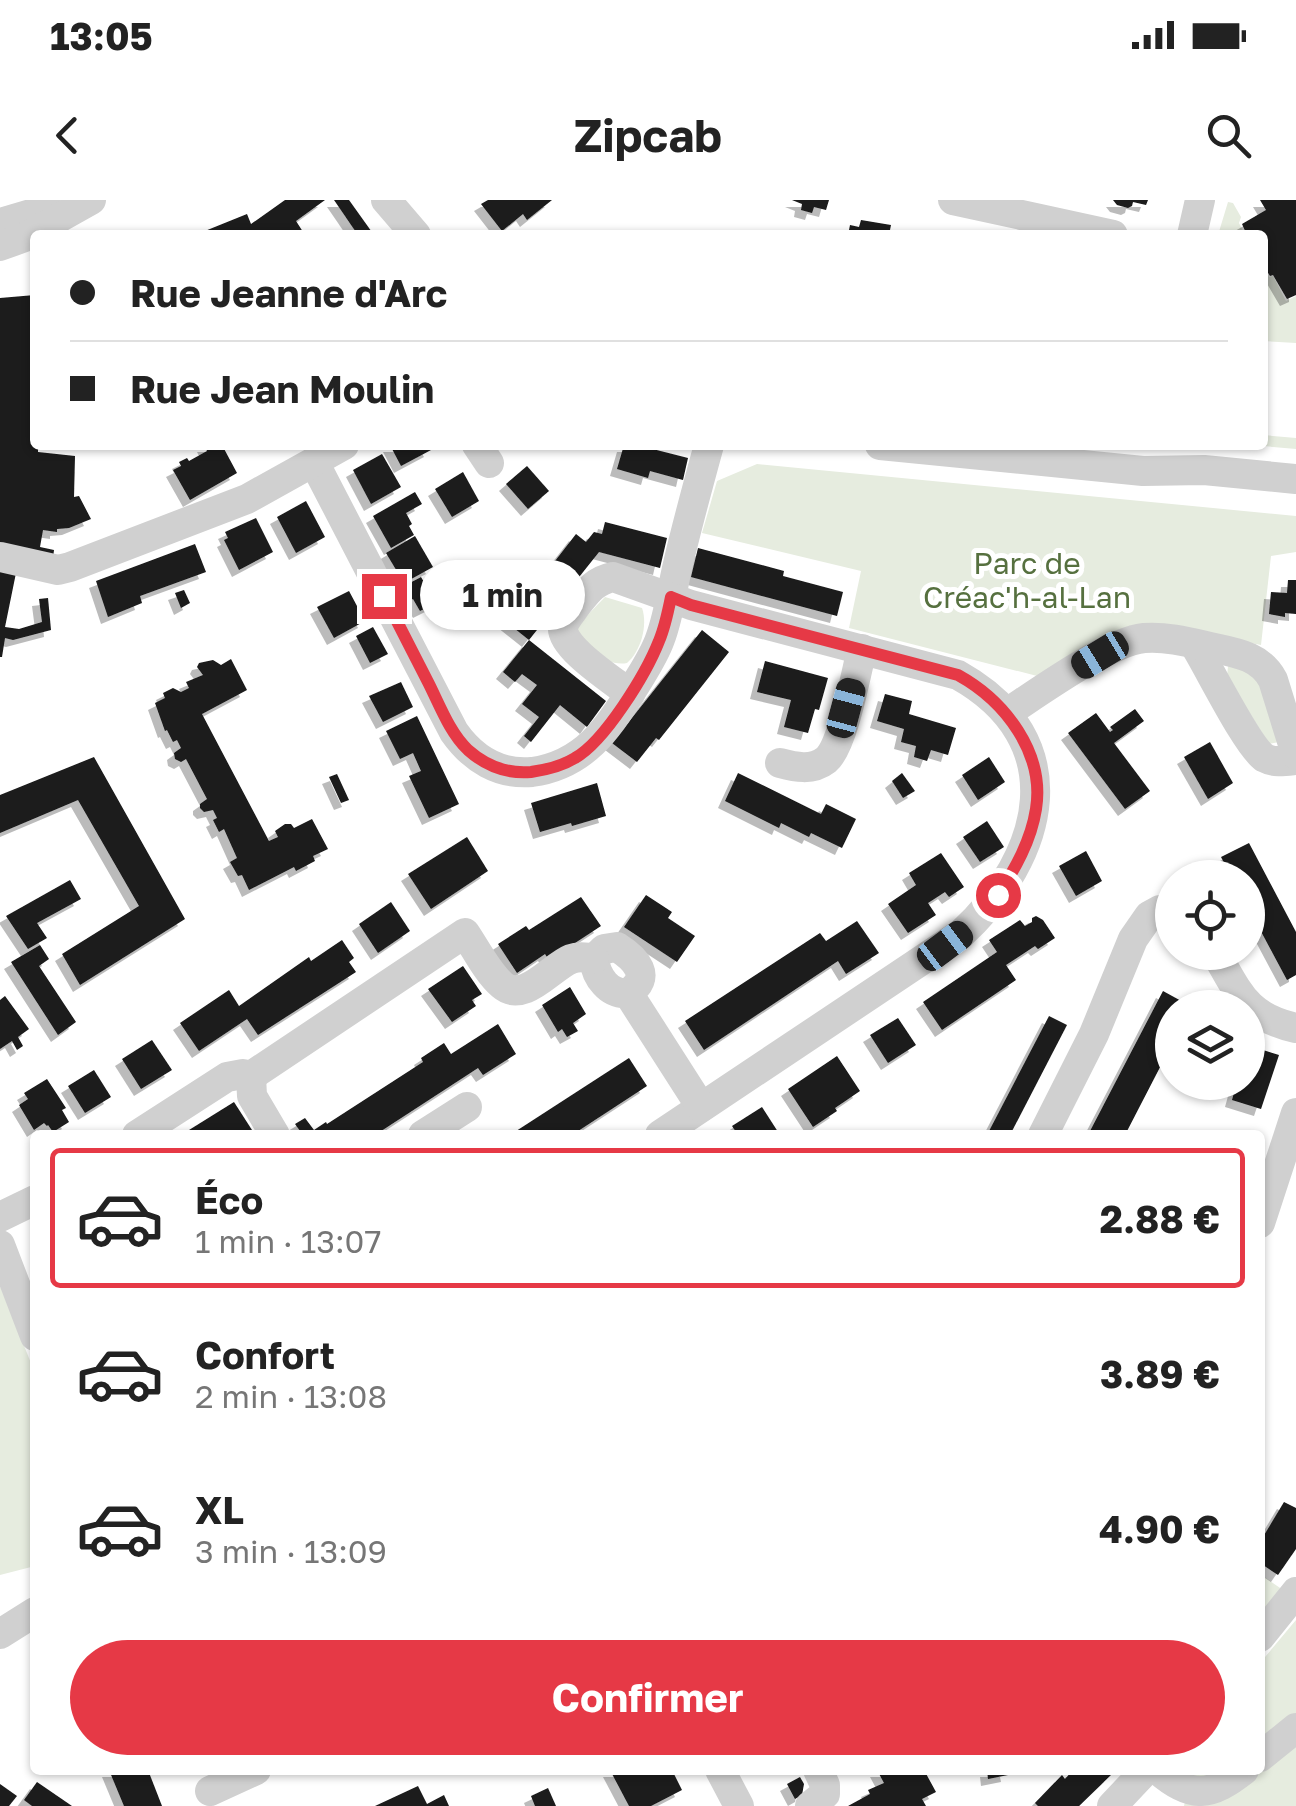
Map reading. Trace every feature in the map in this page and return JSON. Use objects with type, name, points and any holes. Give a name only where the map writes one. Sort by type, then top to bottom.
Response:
[{"type":"street","points":[[0,223],[80,200]]},
{"type":"street","points":[[37,230],[90,200]]},
{"type":"street","points":[[386,200],[412,230]]},
{"type":"street","points":[[953,200],[1005,206],[1094,230]]},
{"type":"street","points":[[1193,230],[1200,200]]},
{"type":"street","points":[[0,246],[30,234]]},
{"type":"street","points":[[0,557],[64,569],[232,505],[335,450]]},
{"type":"street","points":[[314,462],[462,743],[499,770],[527,772],[574,758],[597,740],[630,694],[660,640],[707,450]]},
{"type":"street","points":[[982,450],[1144,458],[1184,485],[1296,479]]},
{"type":"street","points":[[1224,482],[1296,496]]},
{"type":"street","points":[[630,694],[564,638],[563,626],[593,585],[612,577],[691,605],[958,675],[984,690],[1006,713],[1029,754],[1036,786],[1036,811],[1018,862],[988,907],[962,934],[667,1130]]},
{"type":"street","points":[[1006,713],[1100,655],[1129,642],[1152,638],[1194,644],[1242,654],[1268,670],[1296,757],[1270,760],[1259,753],[1194,644]]},
{"type":"street","points":[[780,763],[808,767],[826,760],[832,753],[862,649]]},
{"type":"street","points":[[1046,1130],[1094,1034],[1134,939],[1155,913]]},
{"type":"street","points":[[145,1130],[226,1078],[251,1076],[465,933],[498,980],[509,989],[522,990],[571,959],[594,959],[612,946],[623,950],[637,963],[641,976],[639,984],[628,993],[701,1107]]},
{"type":"street","points":[[1225,970],[1249,1006],[1267,1020],[1296,1028]]},
{"type":"street","points":[[251,1076],[252,1096],[272,1130]]},
{"type":"street","points":[[431,1130],[467,1107]]},
{"type":"street","points":[[1265,1208],[1296,1113]]},
{"type":"street","points":[[0,1217],[30,1202]]},
{"type":"street","points":[[0,1245],[30,1323]]},
{"type":"street","points":[[1265,1631],[1296,1592]]},
{"type":"street","points":[[0,1634],[30,1615]]},
{"type":"street","points":[[1265,1753],[1296,1728]]},
{"type":"street","points":[[209,1789],[244,1775]]},
{"type":"street","points":[[723,1775],[739,1806]]},
{"type":"street","points":[[810,1806],[825,1794],[820,1775]]},
{"type":"street","points":[[1112,1806],[1141,1775]]},
{"type":"street","points":[[1165,1775],[1184,1788],[1206,1792],[1238,1775]]},
{"type":"green space","points":[[1228,202],[1233,203],[1242,230],[1220,230]]},
{"type":"green space","points":[[1268,275],[1273,276],[1286,301],[1296,296],[1296,343],[1268,341]]},
{"type":"green space","points":[[1268,435],[1296,438],[1296,449],[1268,446]]},
{"type":"green space","name":"Parc de Créac'h-al-Lan","points":[[757,464],[1296,516],[1296,552],[1271,556],[1261,645],[1174,628],[1041,677],[849,628],[861,571],[702,533],[717,481]]},
{"type":"green space","points":[[605,597],[642,608],[642,637],[627,663],[611,662],[596,654],[576,627]]},
{"type":"green space","points":[[1228,666],[1260,674],[1279,742],[1269,744],[1227,677]]},
{"type":"green space","points":[[0,1286],[30,1361],[30,1567],[0,1575]]},
{"type":"green space","points":[[1265,1577],[1283,1590],[1265,1616]]},
{"type":"green space","points":[[1296,1620],[1296,1806],[1184,1806],[1191,1775],[1265,1775],[1265,1657]]},
{"type":"building","points":[[285,200],[325,200],[296,221],[302,230],[207,230],[247,214],[251,224]]},
{"type":"building","points":[[334,200],[349,200],[370,230],[355,230]]},
{"type":"building","points":[[488,200],[552,200],[527,220],[523,214],[503,230],[481,204]]},
{"type":"building","points":[[792,200],[829,200],[826,210],[814,207],[812,213],[801,210],[802,204]]},
{"type":"building","points":[[1113,200],[1148,200],[1146,205],[1133,202],[1128,208]]},
{"type":"building","points":[[1260,200],[1296,200],[1296,295],[1287,299],[1268,273],[1268,230],[1245,230],[1242,224],[1266,210]]},
{"type":"building","points":[[861,220],[891,225],[890,230],[849,230],[850,225],[859,227]]},
{"type":"building","points":[[30,295],[30,450],[75,456],[74,497],[79,496],[91,519],[57,532],[43,530],[40,547],[54,550],[53,558],[0,546],[0,298]]},
{"type":"building","points":[[225,450],[237,473],[190,500],[173,470],[181,466],[179,462],[207,451]]},
{"type":"building","points":[[393,450],[431,450],[401,466]]},
{"type":"building","points":[[623,450],[657,450],[688,458],[683,480],[650,471],[648,478],[617,469]]},
{"type":"building","points":[[382,454],[401,487],[371,504],[353,470]]},
{"type":"building","points":[[527,466],[549,491],[528,509],[506,484]]},
{"type":"building","points":[[463,472],[479,501],[452,517],[435,489]]},
{"type":"building","points":[[415,492],[422,504],[406,513],[414,535],[391,548],[373,516]]},
{"type":"building","points":[[306,501],[325,537],[296,553],[277,517]]},
{"type":"building","points":[[256,518],[273,552],[239,570],[224,540],[228,538],[225,532]]},
{"type":"building","points":[[605,522],[667,538],[660,568],[599,552],[529,640],[490,605],[506,583],[518,592],[538,568],[545,574],[576,534],[586,542],[594,532],[602,534]]},
{"type":"building","points":[[415,536],[433,567],[404,583],[386,553]]},
{"type":"building","points":[[195,544],[206,572],[140,596],[142,603],[108,617],[96,581]]},
{"type":"building","points":[[698,548],[843,592],[837,616],[691,577]]},
{"type":"building","points":[[0,570],[16,573],[5,627],[19,629],[42,622],[39,599],[48,598],[51,630],[13,640],[5,638],[2,657],[0,657]]},
{"type":"building","points":[[421,577],[436,603],[420,611],[402,587]]},
{"type":"building","points":[[1288,580],[1296,580],[1296,614],[1269,614],[1271,592],[1287,593]]},
{"type":"building","points":[[184,590],[190,603],[181,608],[175,593]]},
{"type":"building","points":[[349,591],[365,621],[334,638],[317,607]]},
{"type":"building","points":[[373,627],[388,654],[370,663],[356,636]]},
{"type":"building","points":[[702,630],[729,652],[637,762],[612,743]]},
{"type":"building","points":[[529,640],[606,701],[587,727],[560,705],[531,742],[524,736],[539,717],[522,704],[537,685],[522,674],[515,682],[503,672]]},
{"type":"building","points":[[231,659],[247,690],[202,714],[269,841],[278,837],[275,831],[285,824],[294,828],[312,819],[328,849],[296,871],[294,867],[249,890],[230,862],[237,858],[224,829],[219,832],[213,820],[217,818],[213,810],[204,812],[200,808],[207,799],[186,759],[175,759],[174,753],[181,748],[165,731],[155,703],[173,688],[181,692],[189,688],[186,682],[203,675],[197,667],[199,663],[213,660],[221,665]]},
{"type":"building","points":[[765,661],[828,678],[808,733],[784,727],[791,700],[757,692]]},
{"type":"building","points":[[401,682],[413,707],[383,722],[369,696]]},
{"type":"building","points":[[885,694],[912,701],[909,714],[956,728],[948,755],[931,750],[927,761],[914,757],[916,746],[901,742],[904,729],[877,721]]},
{"type":"building","points":[[1135,709],[1144,721],[1114,743],[1150,791],[1125,809],[1068,733],[1096,713],[1110,732],[1110,727]]},
{"type":"building","points":[[417,716],[459,804],[429,818],[409,776],[421,771],[413,753],[400,759],[386,731]]},
{"type":"building","points":[[1210,742],[1233,783],[1208,799],[1184,757]]},
{"type":"building","points":[[94,757],[185,919],[80,985],[62,954],[139,906],[78,800],[0,833],[0,795]]},
{"type":"building","points":[[989,757],[1005,782],[978,800],[962,775]]},
{"type":"building","points":[[738,773],[821,814],[826,804],[856,819],[842,848],[781,823],[779,828],[725,801]]},
{"type":"building","points":[[902,773],[915,791],[903,798],[892,781]]},
{"type":"building","points":[[337,774],[349,800],[341,803],[329,777]]},
{"type":"building","points":[[597,783],[606,816],[540,832],[531,803]]},
{"type":"building","points":[[987,821],[1004,847],[980,862],[963,837]]},
{"type":"building","points":[[467,837],[488,871],[431,909],[408,874]]},
{"type":"building","points":[[1249,843],[1258,860],[1223,860],[1221,857]]},
{"type":"building","points":[[1086,851],[1102,881],[1076,896],[1059,866]]},
{"type":"building","points":[[941,853],[964,887],[949,897],[945,892],[928,903],[936,915],[908,933],[888,904],[916,885],[909,873]]},
{"type":"building","points":[[1265,873],[1296,932],[1296,975],[1287,980],[1265,939]]},
{"type":"building","points":[[70,880],[81,899],[37,923],[47,938],[28,949],[6,916]]},
{"type":"building","points":[[646,895],[672,912],[668,918],[695,936],[677,962],[624,927]]},
{"type":"building","points":[[581,897],[601,926],[549,960],[545,954],[517,973],[498,944],[526,926],[529,930]]},
{"type":"building","points":[[391,902],[410,931],[378,953],[359,924]]},
{"type":"building","points":[[1036,916],[1055,938],[1006,965],[1016,980],[942,1030],[923,1002],[997,952],[989,940],[1020,920],[1025,926]]},
{"type":"building","points":[[857,921],[879,953],[846,974],[838,961],[704,1050],[685,1021],[820,933],[826,941]]},
{"type":"building","points":[[342,940],[354,958],[349,962],[356,972],[258,1035],[247,1019],[199,1051],[180,1023],[229,990],[239,1006],[309,957],[311,961]]},
{"type":"building","points":[[40,945],[49,959],[39,966],[76,1022],[58,1035],[11,962]]},
{"type":"building","points":[[463,966],[482,994],[472,1000],[476,1006],[452,1022],[428,989]]},
{"type":"building","points":[[570,987],[586,1014],[573,1023],[578,1031],[567,1037],[562,1029],[558,1032],[542,1005]]},
{"type":"building","points":[[5,996],[29,1029],[18,1037],[23,1046],[17,1050],[12,1041],[0,1049],[0,1000]]},
{"type":"building","points":[[1155,1006],[1155,1077],[1128,1130],[1091,1130]]},
{"type":"building","points":[[1049,1016],[1067,1025],[1013,1130],[990,1130]]},
{"type":"building","points":[[898,1018],[916,1045],[888,1063],[870,1035]]},
{"type":"building","points":[[498,1024],[516,1054],[483,1075],[478,1068],[383,1130],[314,1130],[423,1062],[421,1058],[444,1043],[451,1054]]},
{"type":"building","points":[[152,1040],[172,1070],[141,1089],[122,1059]]},
{"type":"building","points":[[1265,1051],[1279,1055],[1265,1097]]},
{"type":"building","points":[[837,1056],[860,1091],[813,1127],[788,1089]]},
{"type":"building","points":[[629,1058],[647,1086],[580,1130],[518,1130]]},
{"type":"building","points":[[94,1070],[111,1097],[85,1113],[68,1086]]},
{"type":"building","points":[[47,1079],[66,1108],[62,1110],[69,1122],[56,1130],[44,1123],[34,1130],[19,1105],[28,1099],[24,1093]]},
{"type":"building","points":[[1232,1100],[1264,1100],[1261,1109]]},
{"type":"building","points":[[234,1102],[252,1130],[189,1130]]},
{"type":"building","points":[[762,1107],[777,1130],[735,1130],[732,1126]]},
{"type":"building","points":[[305,1118],[314,1130],[299,1130],[295,1124]]},
{"type":"building","points":[[1284,1502],[1296,1508],[1296,1549],[1278,1575],[1265,1566],[1265,1534]]},
{"type":"building","points":[[111,1775],[150,1775],[162,1806],[124,1806]]},
{"type":"building","points":[[613,1775],[674,1775],[682,1790],[651,1806],[629,1806]]},
{"type":"building","points":[[880,1775],[927,1775],[936,1792],[922,1799],[926,1806],[848,1806],[884,1783]]},
{"type":"building","points":[[1062,1775],[1065,1779],[1069,1775],[1111,1775],[1079,1806],[1035,1803]]},
{"type":"building","points":[[800,1777],[804,1784],[802,1795],[795,1799],[787,1784]]},
{"type":"building","points":[[37,1782],[72,1806],[32,1806],[24,1800]]},
{"type":"building","points":[[0,1784],[17,1796],[9,1806],[0,1806]]},
{"type":"building","points":[[418,1786],[427,1804],[444,1795],[449,1806],[375,1806]]},
{"type":"building","points":[[548,1788],[556,1806],[535,1806],[531,1796]]},
{"type":"route","points":[[384,596],[462,743],[484,762],[512,772],[555,766],[574,758],[597,740],[653,654],[671,597],[958,675],[984,690],[1006,713],[1024,742],[1033,772],[1037,797],[1032,827],[1018,862],[998,895]]}]
